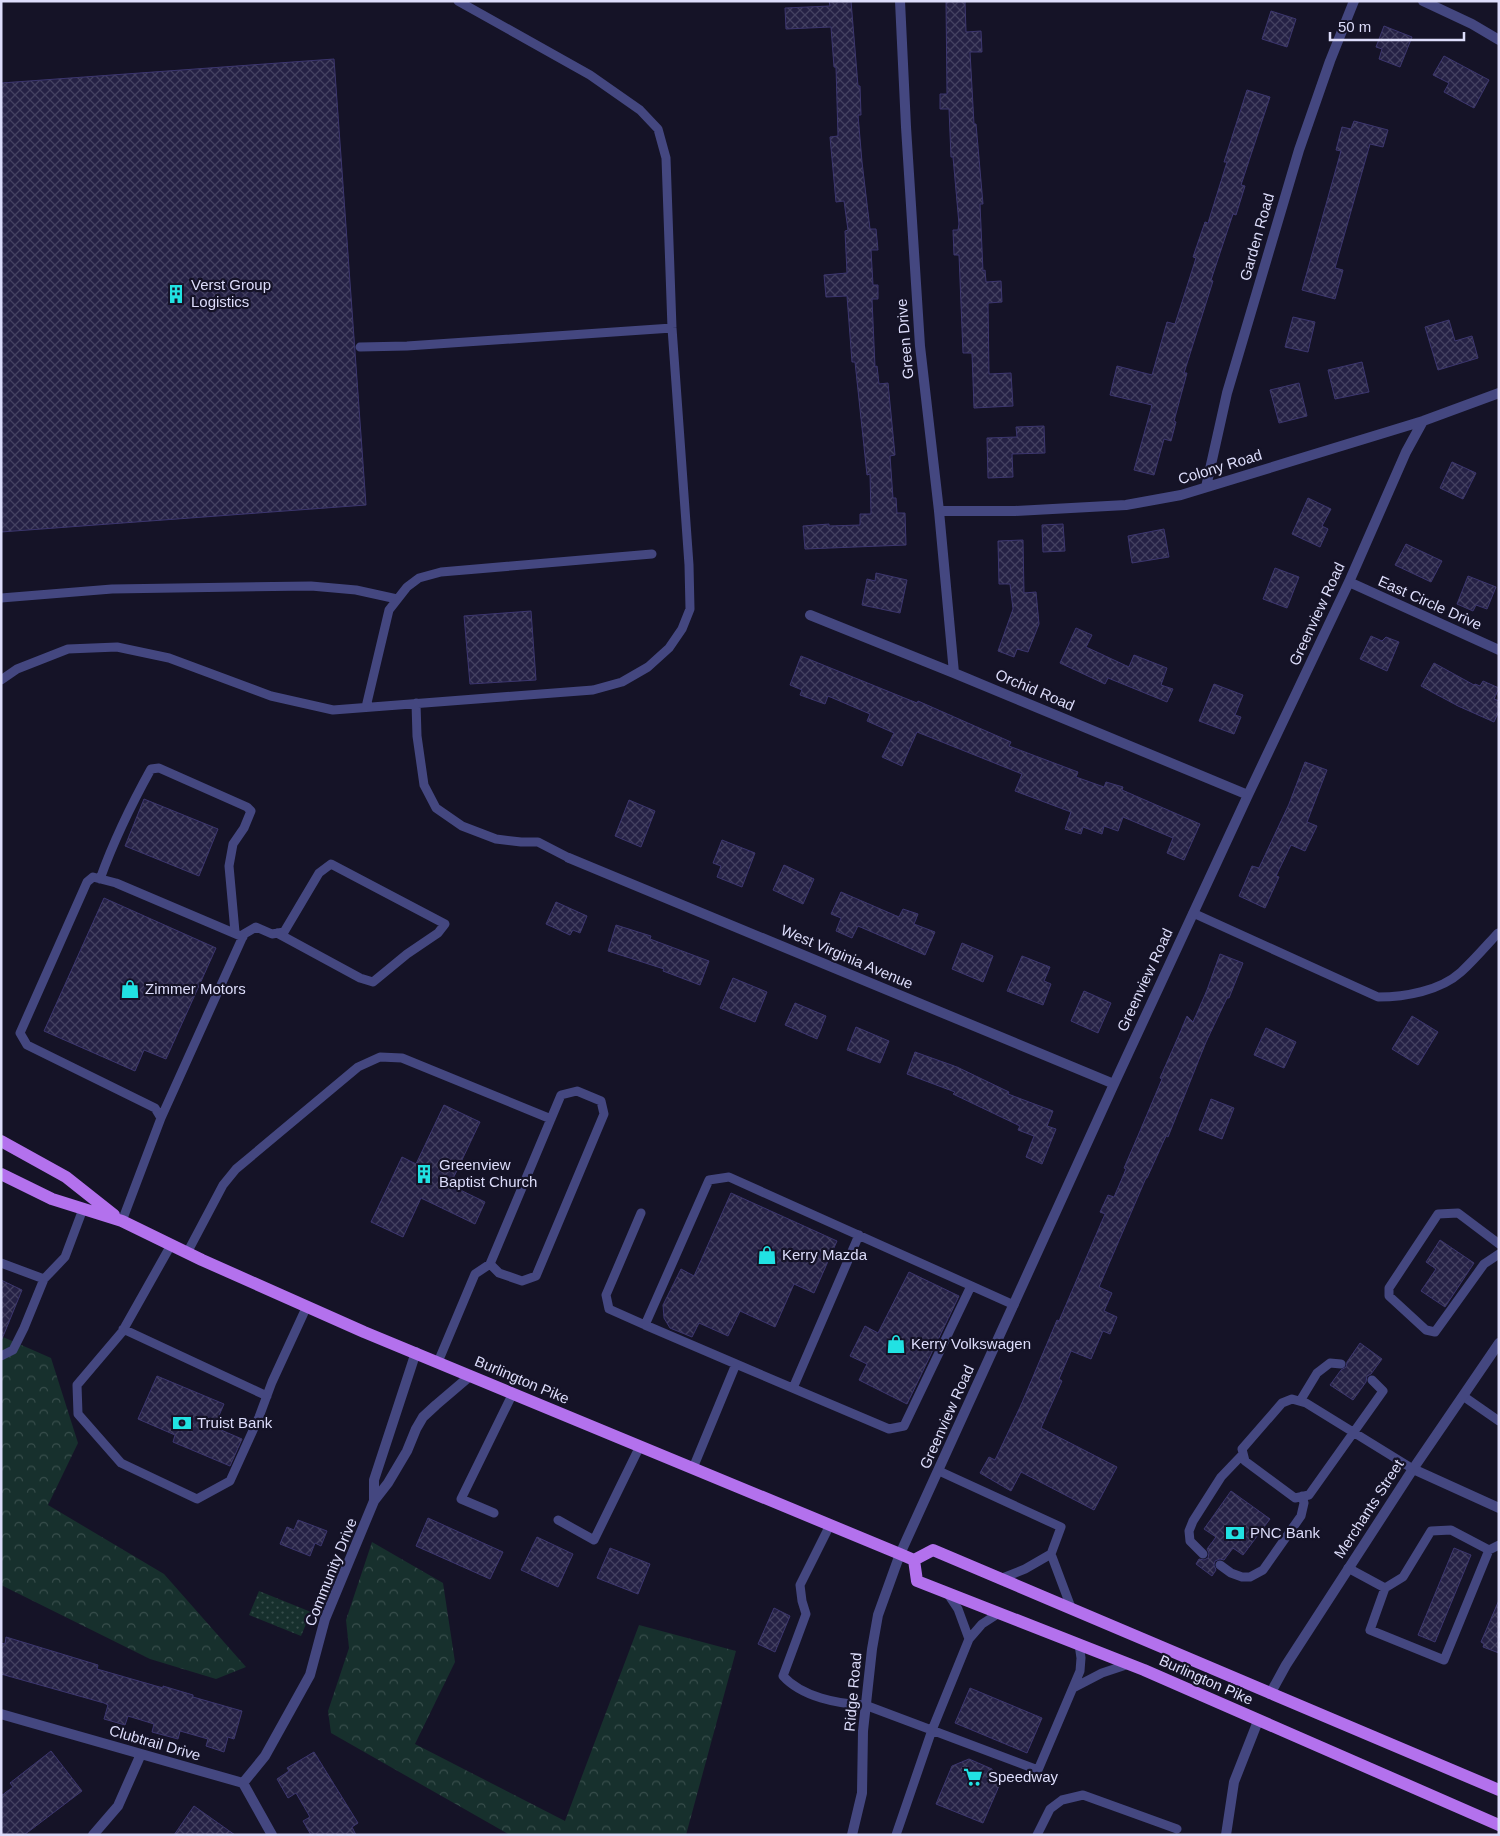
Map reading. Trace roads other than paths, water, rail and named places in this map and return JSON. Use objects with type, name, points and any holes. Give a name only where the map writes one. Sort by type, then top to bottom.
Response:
[{"type":"main road","name":"Burlington Pike","points":[[1,1141],[66,1177],[122,1221]]},
{"type":"main road","name":"Burlington Pike","points":[[1,1174],[52,1199],[122,1221],[187,1253],[470,1376],[914,1560]]},
{"type":"main road","name":"Burlington Pike","points":[[914,1560],[933,1550],[1499,1790]]},
{"type":"main road","name":"Burlington Pike","points":[[914,1560],[917,1581],[1129,1664],[1499,1825]]},
{"type":"street","name":"Green Drive","points":[[900,1],[920,346],[939,511],[954,673]]},
{"type":"street","name":"Garden Road","points":[[1206,487],[1227,393],[1299,150],[1330,61],[1354,1]]},
{"type":"street","points":[[1423,1],[1472,24],[1499,40]]},
{"type":"street","name":"Colony Road","points":[[939,511],[1015,511],[1126,505],[1181,495],[1423,421],[1499,393]]},
{"type":"street","name":"Greenview Road","points":[[900,1554],[1114,1084],[1349,582],[1406,452],[1423,421]]},
{"type":"street","name":"East Circle Drive","points":[[1349,582],[1499,650]]},
{"type":"street","name":"Orchid Road","points":[[810,615],[1248,795]]},
{"type":"street","name":"West Virginia Avenue","points":[[569,858],[1114,1084]]},
{"type":"street","name":"Merchants Street","points":[[1270,1694],[1286,1665],[1348,1568],[1499,1343]]},
{"type":"street","name":"Community Drive","points":[[374,1501],[374,1480],[416,1352]]},
{"type":"street","name":"Community Drive","points":[[243,1784],[265,1756],[310,1675],[325,1619],[374,1501],[388,1483],[407,1452],[416,1429],[423,1418],[470,1376]]},
{"type":"street","points":[[1413,1469],[1499,1508]]},
{"type":"street","name":"Ridge Road","points":[[852,1835],[862,1793],[865,1705],[872,1648],[878,1615],[900,1554]]},
{"type":"street","name":"Clubtrail Drive","points":[[1,1714],[243,1784]]},
{"type":"street","points":[[1226,1835],[1234,1782],[1258,1721]]},
{"type":"street","points":[[93,1835],[118,1806],[141,1754]]},
{"type":"street","points":[[243,1784],[272,1835]]},
{"type":"lane","points":[[1,680],[17,669],[68,649],[117,647],[169,658],[271,696],[333,710],[593,690],[622,682],[648,667],[669,648],[682,628],[690,609],[689,565],[672,328],[666,158],[658,129],[640,110],[590,75],[458,1]]},
{"type":"lane","points":[[360,347],[407,346],[672,328]]},
{"type":"lane","points":[[366,707],[389,610],[406,586],[418,578],[441,572],[652,554]]},
{"type":"lane","points":[[1,598],[112,589],[311,586],[356,590],[397,599]]},
{"type":"lane","points":[[416,703],[417,736],[424,785],[436,808],[462,826],[488,836],[496,839],[538,842],[569,858]]},
{"type":"lane","points":[[100,879],[112,845],[151,769],[159,768],[247,807],[251,811],[244,828],[233,844],[228,866],[239,934],[161,1118],[122,1221]]},
{"type":"lane","points":[[161,1118],[155,1108],[27,1045],[20,1033],[87,882],[94,877],[116,883],[239,934],[244,934],[256,927],[272,934],[276,933],[284,932],[320,873],[331,864],[445,924],[438,933],[407,954],[373,982],[360,978],[276,933]]},
{"type":"lane","points":[[1193,913],[1378,997],[1396,997],[1430,990],[1460,973],[1498,933]]},
{"type":"lane","points":[[187,1253],[223,1185],[236,1169],[358,1067],[380,1057],[402,1058],[551,1119]]},
{"type":"lane","points":[[438,1362],[475,1274],[490,1264],[561,1095],[577,1091],[601,1100],[604,1114],[536,1276],[522,1281],[499,1273],[490,1264]]},
{"type":"lane","points":[[645,1325],[709,1180],[729,1177],[1014,1305]]},
{"type":"lane","points":[[1,1356],[13,1350],[44,1279],[65,1257],[83,1208]]},
{"type":"lane","points":[[641,1213],[606,1295],[609,1309],[889,1429],[904,1426],[970,1286]]},
{"type":"lane","points":[[1499,1244],[1458,1213],[1438,1214],[1389,1288],[1389,1296],[1426,1330],[1435,1332],[1484,1264],[1499,1254]]},
{"type":"lane","points":[[793,1388],[859,1235]]},
{"type":"lane","points":[[171,1245],[124,1329],[77,1385],[78,1414],[121,1463],[197,1499],[230,1481],[307,1306]]},
{"type":"lane","points":[[1,1263],[44,1279]]},
{"type":"lane","points":[[124,1329],[267,1396]]},
{"type":"lane","points":[[1300,1401],[1317,1373],[1330,1363],[1341,1364]]},
{"type":"lane","points":[[693,1468],[736,1364]]},
{"type":"lane","points":[[1372,1380],[1383,1390],[1353,1432],[1309,1495],[1295,1498],[1245,1461],[1242,1448],[1282,1403],[1292,1399],[1306,1403],[1353,1432],[1413,1469]]},
{"type":"lane","points":[[494,1513],[461,1499],[513,1394]]},
{"type":"lane","points":[[1463,1396],[1499,1421]]},
{"type":"lane","points":[[558,1520],[594,1540],[640,1446]]},
{"type":"lane","points":[[1203,1554],[1190,1542],[1190,1525],[1221,1477],[1243,1454]]},
{"type":"lane","points":[[939,1471],[1061,1527],[1051,1554],[1025,1569],[1000,1579]]},
{"type":"lane","points":[[1220,1565],[1231,1573],[1242,1577],[1250,1577],[1263,1570],[1301,1516],[1304,1503],[1302,1496]]},
{"type":"lane","points":[[830,1525],[800,1585],[806,1614],[783,1676],[791,1685],[847,1704],[865,1705],[1038,1770],[1075,1687],[1080,1671],[1079,1644]]},
{"type":"lane","points":[[1489,1550],[1450,1530],[1431,1531],[1403,1577],[1385,1588],[1370,1630],[1444,1660],[1489,1550],[1499,1545]]},
{"type":"lane","points":[[1051,1554],[1072,1610]]},
{"type":"lane","points":[[1348,1568],[1385,1588]]},
{"type":"lane","points":[[948,1593],[958,1609],[969,1639]]},
{"type":"lane","points":[[896,1835],[932,1730],[969,1639],[982,1624],[999,1613]]},
{"type":"lane","points":[[1075,1687],[1102,1672],[1129,1664]]},
{"type":"lane","points":[[1037,1835],[1050,1809],[1062,1800],[1083,1795],[1177,1829]]},
{"type":"place","name":"Verst Group Logistics","points":[[176,294]]},
{"type":"place","name":"Zimmer Motors","points":[[130,989]]},
{"type":"place","name":"Greenview Baptist Church","points":[[424,1174]]},
{"type":"place","name":"Kerry Mazda","points":[[767,1255]]},
{"type":"place","name":"Kerry Volkswagen","points":[[896,1344]]},
{"type":"place","name":"Truist Bank","points":[[182,1423]]},
{"type":"place","name":"PNC Bank","points":[[1235,1533]]},
{"type":"place","name":"Speedway","points":[[973,1777]]}]
